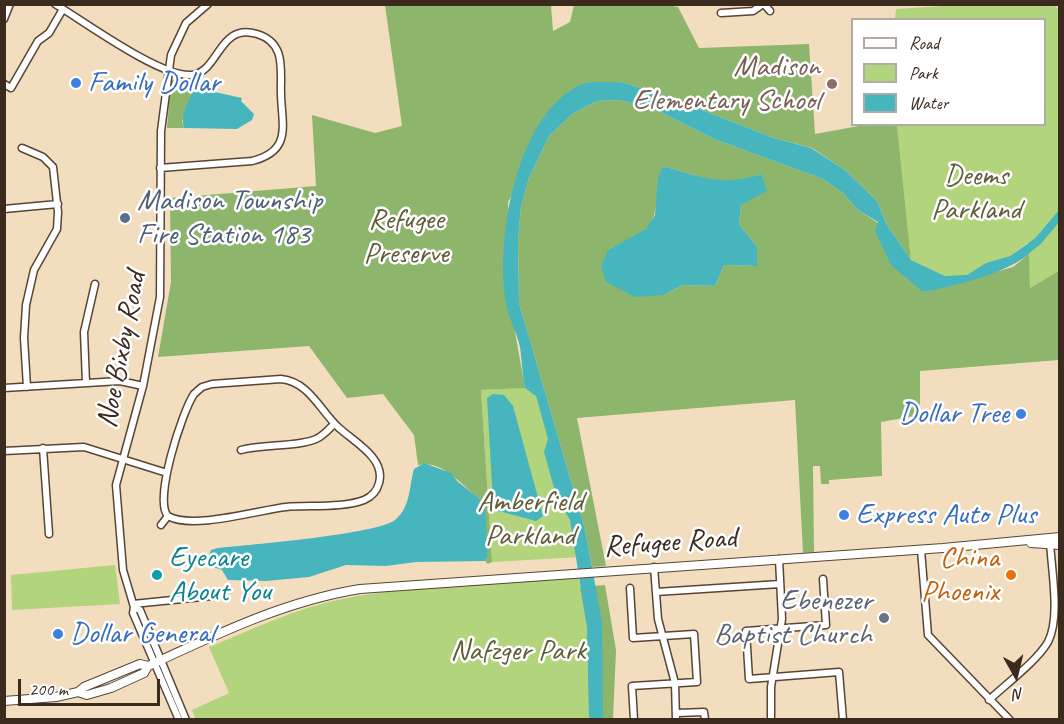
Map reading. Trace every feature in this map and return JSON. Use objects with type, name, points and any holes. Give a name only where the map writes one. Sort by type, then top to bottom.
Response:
[{"type":"main road","name":"Refugee Road","points":[[4,701],[78,693],[84,687],[140,664],[155,662],[264,614],[324,595],[381,586],[1050,541],[1059,537]]},
{"type":"main road","name":"Refugee Road","points":[[1050,541],[1059,545]]},
{"type":"street","points":[[4,19],[10,4]]},
{"type":"street","name":"Noe Bixby Road","points":[[179,720],[133,613],[133,605],[125,579],[116,485],[143,386],[161,284],[161,131],[172,49],[182,29],[193,15],[208,4]]},
{"type":"street","points":[[721,13],[753,11],[764,4],[770,11]]},
{"type":"street","points":[[4,84],[11,88],[38,41],[49,33],[59,6],[169,71],[189,75],[199,73],[207,67],[221,45],[237,34],[251,33],[269,40],[280,56],[282,70],[284,128],[274,150],[252,161],[160,168]]},
{"type":"street","points":[[22,148],[43,157],[53,167],[58,204],[57,229],[34,270],[26,305],[24,338],[27,387]]},
{"type":"street","points":[[274,150],[281,155]]},
{"type":"street","points":[[4,209],[58,204]]},
{"type":"street","points":[[86,383],[83,344],[95,284]]},
{"type":"street","points":[[281,379],[293,381],[303,386],[334,423],[376,461],[380,474],[378,485],[370,497],[359,502],[283,507],[235,517],[177,520],[168,516],[162,506],[167,473],[189,403],[202,387],[281,379]]},
{"type":"street","points":[[4,388],[120,381],[143,386]]},
{"type":"street","points":[[241,450],[315,440],[334,423]]},
{"type":"street","points":[[4,451],[84,447],[167,473]]},
{"type":"street","points":[[43,448],[49,534]]},
{"type":"street","points":[[161,525],[168,516]]},
{"type":"street","points":[[989,700],[1047,643],[1053,610],[1050,541]]},
{"type":"street","points":[[921,550],[928,635],[1010,720]]},
{"type":"street","points":[[771,720],[773,677],[781,628],[779,559]]},
{"type":"street","points":[[654,567],[662,636],[675,683],[677,716],[704,712],[705,720]]},
{"type":"street","points":[[823,579],[826,625],[746,631],[749,679],[839,672],[843,720]]},
{"type":"street","points":[[656,592],[780,584]]},
{"type":"street","points":[[630,588],[633,638],[694,634],[697,682],[632,686],[634,720]]},
{"type":"street","points":[[133,605],[222,595]]},
{"type":"street","name":"Noe Bixby Road","points":[[155,662],[186,720]]},
{"type":"green space","name":"Refugee Preserve","points":[[663,4],[678,7],[699,48],[809,44],[815,134],[859,126],[897,126],[911,260],[887,225],[877,201],[845,170],[812,148],[774,138],[658,93],[621,82],[568,92],[508,202],[515,332],[525,388],[481,390],[492,562],[488,564],[485,561],[488,557],[480,499],[444,470],[427,464],[418,465],[414,435],[383,394],[347,398],[309,346],[158,357],[171,282],[170,198],[316,186],[312,115],[375,133],[402,126],[385,5],[551,5],[553,31],[570,22],[574,5]]},
{"type":"green space","name":"Deems Parkland","points":[[975,4],[1054,5],[1059,10],[1060,271],[1030,288],[1028,243],[1010,256],[986,263],[968,278],[945,276],[911,260],[897,126],[1046,126],[1046,18],[895,18],[896,9]]},
{"type":"green space","points":[[171,80],[193,80],[201,89],[194,90],[182,121],[184,128],[167,128]]},
{"type":"green space","points":[[618,100],[650,107],[714,139],[823,179],[843,193],[858,210],[878,223],[923,292],[1013,267],[1029,254],[1030,288],[1059,271],[1059,360],[920,371],[920,415],[881,422],[882,476],[829,480],[829,484],[821,484],[820,466],[813,466],[814,552],[803,553],[795,400],[577,418],[606,566],[592,567],[585,529],[519,303],[518,240],[521,207],[529,178],[549,136],[572,114],[597,101]],"holes":[[[663,166],[710,180],[739,181],[761,174],[741,205],[739,224],[757,247],[757,266],[724,265],[715,286],[682,285],[664,295],[608,250],[638,235],[651,222]]]},
{"type":"green space","name":"Amberfield Parkland","points":[[535,387],[581,557],[492,562],[481,390]]},
{"type":"green space","points":[[115,565],[120,604],[12,610],[11,575]]},
{"type":"green space","name":"Nafzger Park","points":[[579,578],[587,627],[589,719],[196,720],[192,710],[229,693],[209,647],[291,613],[342,599],[401,590]]},
{"type":"green space","points":[[605,585],[616,650],[613,719],[589,719],[587,627],[580,587]]},
{"type":"water","points":[[595,82],[621,82],[658,93],[774,138],[811,148],[845,170],[877,201],[887,225],[911,260],[945,276],[967,275],[986,263],[1010,256],[1029,243],[1029,254],[1007,268],[964,283],[923,292],[891,265],[875,231],[878,222],[858,210],[843,193],[823,179],[714,139],[650,107],[618,100],[597,101],[572,114],[549,136],[529,178],[521,207],[518,240],[519,303],[585,529],[602,622],[603,719],[589,719],[587,627],[570,520],[556,495],[544,452],[548,439],[536,396],[525,388],[520,347],[506,303],[503,277],[504,247],[515,182],[526,151],[540,123],[558,100],[580,85]]},
{"type":"water","points":[[201,89],[242,98],[241,101],[254,114],[252,120],[237,129],[184,128],[183,118],[187,104],[194,90]]},
{"type":"water","points":[[663,166],[701,177],[723,180],[761,174],[767,191],[741,205],[739,224],[757,247],[757,266],[724,265],[715,286],[682,285],[664,295],[635,297],[606,282],[601,267],[608,250],[646,229],[655,215],[658,177]]},
{"type":"water","points":[[493,394],[504,395],[513,406],[543,516],[536,521],[495,510],[487,398]]},
{"type":"water","points":[[424,463],[451,473],[458,482],[480,499],[485,508],[488,557],[485,561],[416,562],[386,566],[346,565],[309,577],[266,581],[228,580],[222,570],[210,566],[211,550],[218,548],[340,534],[365,530],[395,520],[407,503],[414,469]]},
{"type":"waterway","points":[[1020,255],[1038,241],[1060,215]]},
{"type":"place","name":"Family Dollar","points":[[76,83]]},
{"type":"place","name":"Madison Elementary School","points":[[832,84]]},
{"type":"place","name":"Madison Township Fire Station 183","points":[[125,218]]},
{"type":"place","name":"Dollar Tree","points":[[1021,414]]},
{"type":"place","name":"Express Auto Plus","points":[[844,515]]},
{"type":"place","name":"Eyecare About You","points":[[157,575]]},
{"type":"place","name":"China Phoenix","points":[[1011,575]]},
{"type":"place","name":"Ebenezer Baptist Church","points":[[884,618]]},
{"type":"place","name":"Dollar General","points":[[58,634]]}]
